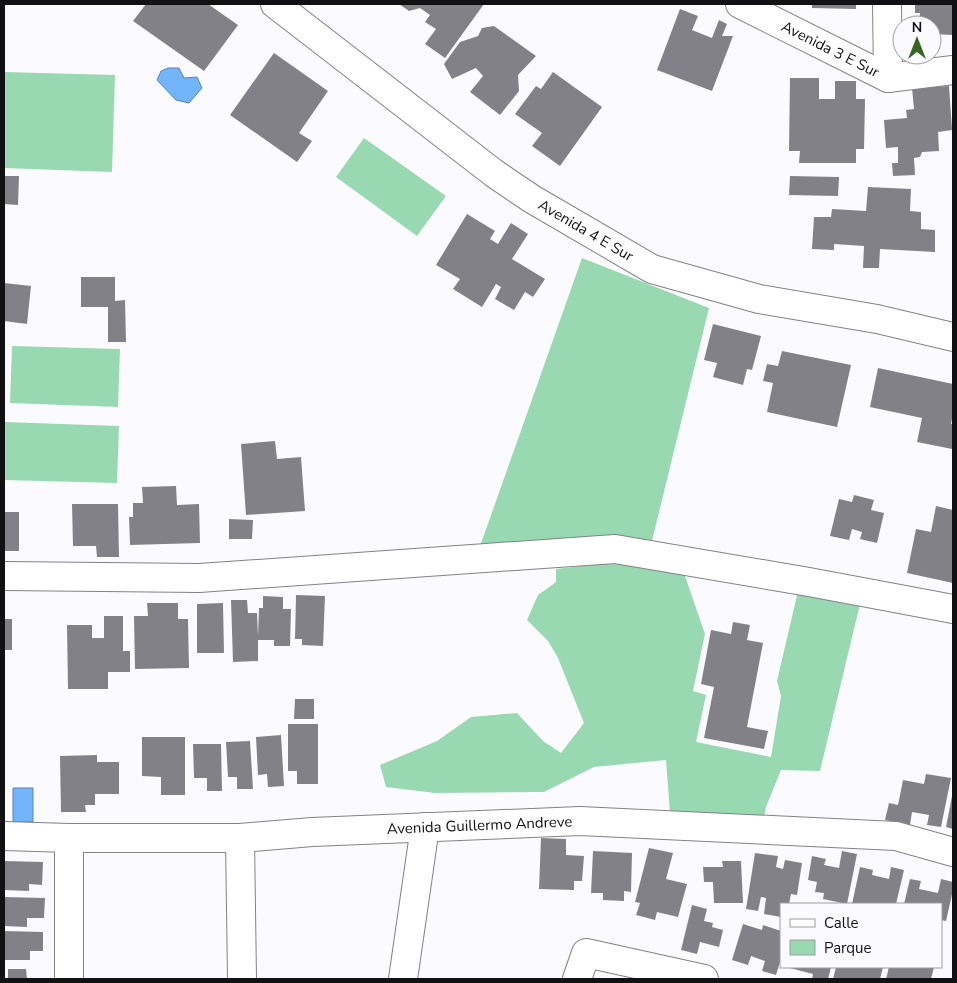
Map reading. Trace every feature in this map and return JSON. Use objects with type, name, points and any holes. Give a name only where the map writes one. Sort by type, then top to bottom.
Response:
[{"type":"street","name":"Avenida 4 E Sur","points":[[275,4],[495,174],[532,199],[652,270],[759,298],[877,319],[953,337]]},
{"type":"street","name":"Avenida 3 E Sur","points":[[740,4],[888,78],[953,70]]},
{"type":"street","points":[[887,4],[888,78]]},
{"type":"street","points":[[4,576],[199,578],[615,549],[800,580],[953,609]]},
{"type":"street","name":"Avenida Guillermo Andreve","points":[[4,836],[240,838],[312,832],[580,821],[896,836],[953,852]]},
{"type":"street","points":[[403,979],[425,828]]},
{"type":"street","points":[[69,838],[69,979]]},
{"type":"street","points":[[240,838],[242,979]]},
{"type":"street","points":[[578,979],[586,952],[704,979]]},
{"type":"green space","points":[[4,72],[115,75],[112,172],[4,168]]},
{"type":"green space","points":[[364,138],[446,196],[417,236],[336,177]]},
{"type":"green space","points":[[582,258],[709,308],[650,549],[478,552]]},
{"type":"green space","points":[[12,346],[120,349],[118,407],[10,403]]},
{"type":"green space","points":[[4,422],[119,426],[117,483],[4,480]]},
{"type":"green space","points":[[601,564],[673,565],[685,576],[705,634],[693,691],[706,695],[696,742],[771,757],[781,696],[777,681],[798,591],[860,604],[820,771],[781,770],[766,807],[764,818],[670,813],[666,760],[594,767],[544,792],[435,793],[386,787],[380,765],[437,741],[471,717],[517,713],[543,741],[561,753],[584,723],[558,658],[548,641],[527,620],[538,595],[556,582],[556,569]]},
{"type":"water","points":[[168,68],[179,68],[184,78],[197,77],[202,88],[189,103],[176,100],[157,80],[161,71]]},
{"type":"water","points":[[13,788],[33,788],[33,822],[13,822]]},
{"type":"building","points":[[146,4],[208,4],[238,25],[204,71],[133,21]]},
{"type":"building","points":[[399,4],[484,4],[445,58],[425,44],[436,29],[425,22],[430,15],[420,8],[409,11]]},
{"type":"building","points":[[812,4],[856,4],[856,9],[812,8]]},
{"type":"building","points":[[915,4],[953,4],[953,35],[942,34],[942,15],[920,15],[920,13],[915,13]]},
{"type":"building","points":[[680,9],[698,16],[692,30],[712,38],[719,20],[727,24],[722,36],[733,36],[712,91],[657,70]]},
{"type":"building","points":[[494,26],[536,56],[518,75],[519,91],[500,115],[470,92],[483,76],[476,68],[452,79],[444,64],[460,42],[478,36],[482,28]]},
{"type":"building","points":[[274,53],[328,91],[299,133],[312,141],[297,162],[230,115]]},
{"type":"building","points":[[553,72],[602,107],[560,166],[532,146],[542,133],[515,114],[536,86],[541,89]]},
{"type":"building","points":[[790,78],[819,78],[819,99],[835,99],[835,81],[856,81],[856,99],[865,99],[864,149],[856,149],[856,163],[799,163],[800,151],[789,151]]},
{"type":"building","points":[[949,86],[952,130],[938,132],[939,151],[922,152],[920,157],[914,158],[915,175],[893,176],[892,163],[898,163],[898,147],[886,148],[884,120],[907,118],[906,110],[914,109],[912,88]]},
{"type":"building","points":[[4,176],[19,176],[18,205],[4,204]]},
{"type":"building","points":[[790,176],[839,177],[838,196],[789,195]]},
{"type":"building","points":[[868,187],[911,189],[910,211],[921,212],[921,229],[935,230],[935,252],[880,249],[879,268],[863,268],[864,246],[834,244],[834,250],[812,249],[814,217],[831,217],[832,209],[866,211]]},
{"type":"building","points":[[467,214],[495,231],[490,239],[498,244],[511,223],[528,234],[512,259],[545,279],[533,297],[525,292],[514,310],[495,299],[501,287],[496,284],[482,307],[453,289],[460,279],[436,265]]},
{"type":"building","points":[[81,277],[115,277],[115,301],[125,300],[126,342],[108,342],[108,307],[81,307]]},
{"type":"building","points":[[4,283],[31,286],[27,324],[4,321]]},
{"type":"building","points":[[713,324],[761,336],[752,370],[747,369],[743,385],[713,377],[717,363],[704,360]]},
{"type":"building","points":[[782,351],[851,365],[837,427],[767,412],[773,383],[763,381],[767,364],[778,366]]},
{"type":"building","points":[[878,368],[953,384],[952,449],[917,442],[922,418],[870,407]]},
{"type":"building","points":[[275,441],[277,459],[301,457],[305,511],[246,515],[241,444]]},
{"type":"building","points":[[176,486],[177,505],[199,504],[200,543],[130,545],[129,517],[133,517],[133,503],[143,503],[142,487]]},
{"type":"building","points":[[854,495],[874,500],[871,510],[884,513],[877,543],[860,539],[862,532],[852,529],[849,540],[830,536],[839,499],[852,502]]},
{"type":"building","points":[[72,504],[118,504],[119,557],[97,557],[96,546],[73,546]]},
{"type":"building","points":[[936,506],[953,510],[953,583],[907,573],[916,529],[931,532]]},
{"type":"building","points":[[4,512],[19,512],[19,551],[4,551]]},
{"type":"building","points":[[229,519],[253,520],[252,539],[229,539]]},
{"type":"building","points":[[296,595],[325,596],[323,646],[302,645],[302,639],[295,639]]},
{"type":"building","points":[[263,596],[283,597],[283,609],[291,609],[290,646],[274,646],[274,640],[258,640],[258,661],[233,662],[231,600],[247,600],[248,613],[257,613],[258,636],[259,608],[263,608]]},
{"type":"building","points":[[147,603],[178,603],[178,619],[188,619],[189,668],[135,669],[134,616],[148,616]]},
{"type":"building","points":[[223,603],[224,653],[197,653],[197,604]]},
{"type":"building","points":[[104,616],[123,616],[123,651],[130,651],[130,672],[108,672],[108,689],[68,689],[67,625],[92,625],[92,638],[104,638]]},
{"type":"building","points":[[4,619],[12,619],[12,650],[4,650]]},
{"type":"building","points":[[733,622],[750,625],[747,640],[763,643],[747,727],[768,731],[764,749],[704,738],[714,687],[701,684],[711,630],[731,634]]},
{"type":"building","points":[[295,699],[314,699],[314,719],[294,719]]},
{"type":"building","points":[[288,724],[318,724],[318,784],[297,784],[297,771],[288,771]]},
{"type":"building","points":[[281,735],[284,786],[268,787],[267,774],[258,775],[256,737]]},
{"type":"building","points":[[142,737],[185,737],[185,795],[161,795],[161,777],[142,776]]},
{"type":"building","points":[[250,741],[253,789],[237,789],[237,777],[228,777],[226,742]]},
{"type":"building","points":[[193,744],[221,744],[222,791],[207,791],[207,778],[194,778]]},
{"type":"building","points":[[97,755],[97,762],[119,762],[119,794],[95,794],[95,805],[85,805],[86,812],[61,812],[60,756]]},
{"type":"building","points":[[926,774],[951,778],[941,827],[927,825],[929,815],[912,812],[910,825],[885,820],[889,803],[898,805],[903,780],[924,784]]},
{"type":"building","points":[[953,796],[953,829],[946,827]]},
{"type":"building","points":[[541,838],[566,839],[566,855],[584,856],[582,881],[574,881],[574,890],[539,889]]},
{"type":"building","points":[[649,848],[673,853],[666,879],[687,884],[678,917],[657,912],[655,920],[636,915],[640,903],[635,902]]},
{"type":"building","points":[[593,851],[632,853],[631,892],[624,891],[624,901],[603,900],[603,893],[591,893]]},
{"type":"building","points":[[842,851],[857,854],[847,903],[823,899],[824,893],[815,892],[817,882],[808,880],[812,856],[826,859],[824,865],[839,868]]},
{"type":"building","points":[[755,853],[778,856],[776,867],[783,869],[785,860],[802,863],[797,895],[791,894],[789,903],[780,903],[780,917],[764,914],[766,898],[761,897],[758,911],[746,909]]},
{"type":"building","points":[[4,861],[43,862],[42,885],[29,884],[29,891],[4,890]]},
{"type":"building","points":[[722,861],[741,861],[743,903],[714,903],[713,882],[704,882],[703,867],[723,867]]},
{"type":"building","points":[[860,867],[873,870],[872,875],[889,879],[891,867],[904,870],[896,903],[852,903]]},
{"type":"building","points":[[910,879],[921,881],[919,889],[938,893],[941,879],[953,882],[946,921],[942,920],[942,903],[904,903]]},
{"type":"building","points":[[4,897],[45,898],[44,918],[27,918],[27,927],[4,926]]},
{"type":"building","points":[[692,905],[707,909],[704,921],[713,923],[712,927],[723,930],[719,947],[700,942],[697,954],[681,950]]},
{"type":"building","points":[[743,924],[762,930],[763,925],[780,931],[780,962],[776,975],[762,971],[765,961],[751,956],[748,965],[732,960]]},
{"type":"building","points":[[4,931],[43,932],[43,951],[30,951],[30,960],[4,960]]},
{"type":"building","points":[[790,968],[831,968],[828,979],[812,979],[813,974]]},
{"type":"building","points":[[836,968],[883,968],[880,979],[833,979]]},
{"type":"building","points":[[889,968],[934,968],[931,979],[886,979]]},
{"type":"building","points":[[8,969],[26,969],[27,979],[8,979]]}]
